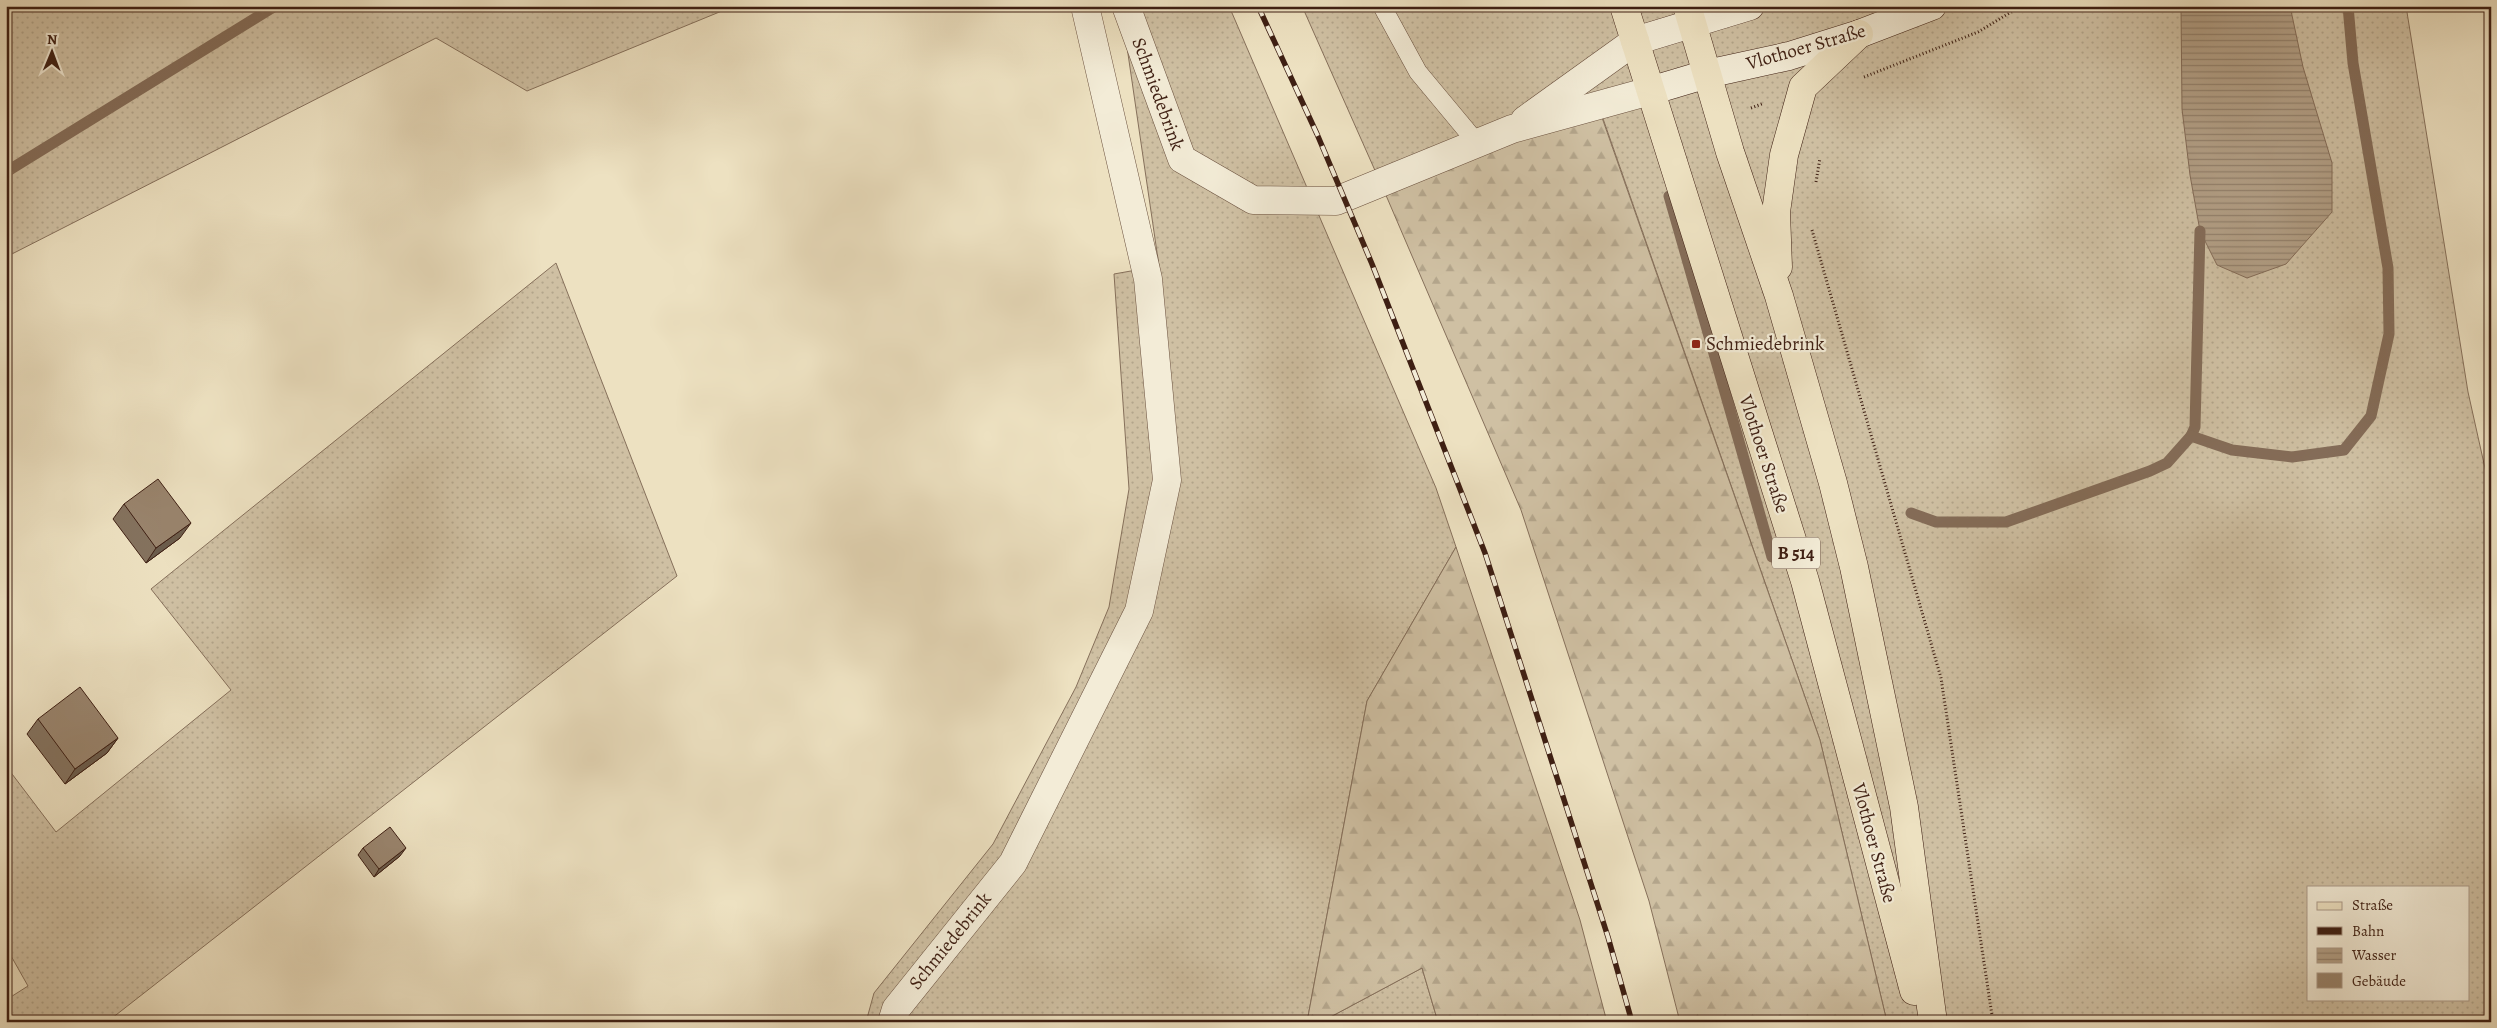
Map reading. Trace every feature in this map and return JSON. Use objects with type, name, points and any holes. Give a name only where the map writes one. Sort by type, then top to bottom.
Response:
[{"type":"main road","name":"B 514","points":[[1624,6],[1650,90]]},
{"type":"main road","name":"B 514","points":[[1690,16],[1707,74]]},
{"type":"main road","points":[[1779,296],[1776,212],[1784,155],[1803,87],[1859,34]]},
{"type":"main road","name":"Vlothoer Straße","points":[[1707,74],[1730,152],[1779,296],[1833,482],[1854,567],[1904,807],[1933,1022]]},
{"type":"main road","name":"Vlothoer Straße","points":[[1650,90],[1804,581],[1922,1022]]},
{"type":"street","name":"Schmiedebrink","points":[[892,1022],[896,1009],[1013,862],[1139,612],[1167,480],[1148,279],[1085,6]]},
{"type":"street","name":"Schmiedebrink","points":[[1126,6],[1182,159],[1253,200],[1336,201],[1512,129],[1650,90]]},
{"type":"street","points":[[1634,40],[1690,16],[1750,6]]},
{"type":"street","name":"Vlothoer Straße","points":[[1650,90],[1707,74],[1789,56],[1859,34],[1932,6]]},
{"type":"street","name":"Schmiedebrink","points":[[1512,129],[1634,40]]},
{"type":"lane","points":[[1382,6],[1418,72],[1478,143]]},
{"type":"path","points":[[1862,78],[1978,32],[2021,6]]},
{"type":"path","points":[[1816,187],[1821,150]]},
{"type":"path","points":[[1810,224],[1941,678],[1993,1022]]},
{"type":"green space","points":[[6,6],[734,6],[527,91],[436,38],[6,257]]},
{"type":"green space","points":[[1121,6],[1229,6],[1436,488],[1456,547],[1367,701],[1307,1022],[866,1022],[874,993],[993,844],[1076,687],[1109,607],[1129,489],[1114,274],[1159,266]]},
{"type":"green space","points":[[1302,6],[2406,6],[2468,392],[2491,495],[2491,1022],[1887,1022],[1820,740],[1600,110],[1385,193]]},
{"type":"green space","points":[[1599,109],[1820,740],[1887,1022],[1680,1022],[1649,901],[1521,510],[1385,193]]},
{"type":"green space","points":[[556,263],[677,576],[107,1022],[6,1022],[6,1000],[28,986],[6,947],[6,766],[56,832],[231,690],[151,589]]},
{"type":"green space","points":[[1456,547],[1580,920],[1607,1022],[1438,1022],[1422,968],[1321,1022],[1307,1022],[1367,701]]},
{"type":"green space","points":[[1422,968],[1438,1022],[1321,1022]]},
{"type":"water","points":[[2181,6],[2290,6],[2303,67],[2332,163],[2332,212],[2286,264],[2247,278],[2217,265],[2200,231],[2190,175],[2182,109]]},
{"type":"building","points":[[158,479],[191,523],[156,548],[124,504]]},
{"type":"building","points":[[80,687],[118,738],[75,769],[38,719]]},
{"type":"building","points":[[390,827],[406,848],[379,869],[363,848]]},
{"type":"waterway","points":[[6,172],[275,6]]},
{"type":"waterway","points":[[1911,513],[1936,522],[2006,522],[2150,471],[2167,463],[2191,436],[2232,450],[2292,457],[2344,450],[2371,416],[2389,334],[2388,268],[2353,63],[2348,6]]},
{"type":"waterway","points":[[1669,196],[1772,557]]},
{"type":"waterway","points":[[2191,436],[2195,427],[2200,231]]},
{"type":"railway","points":[[1258,6],[1317,134],[1372,264],[1485,553],[1608,937],[1632,1022]]},
{"type":"place","name":"Schmiedebrink","points":[[1696,344]]}]
